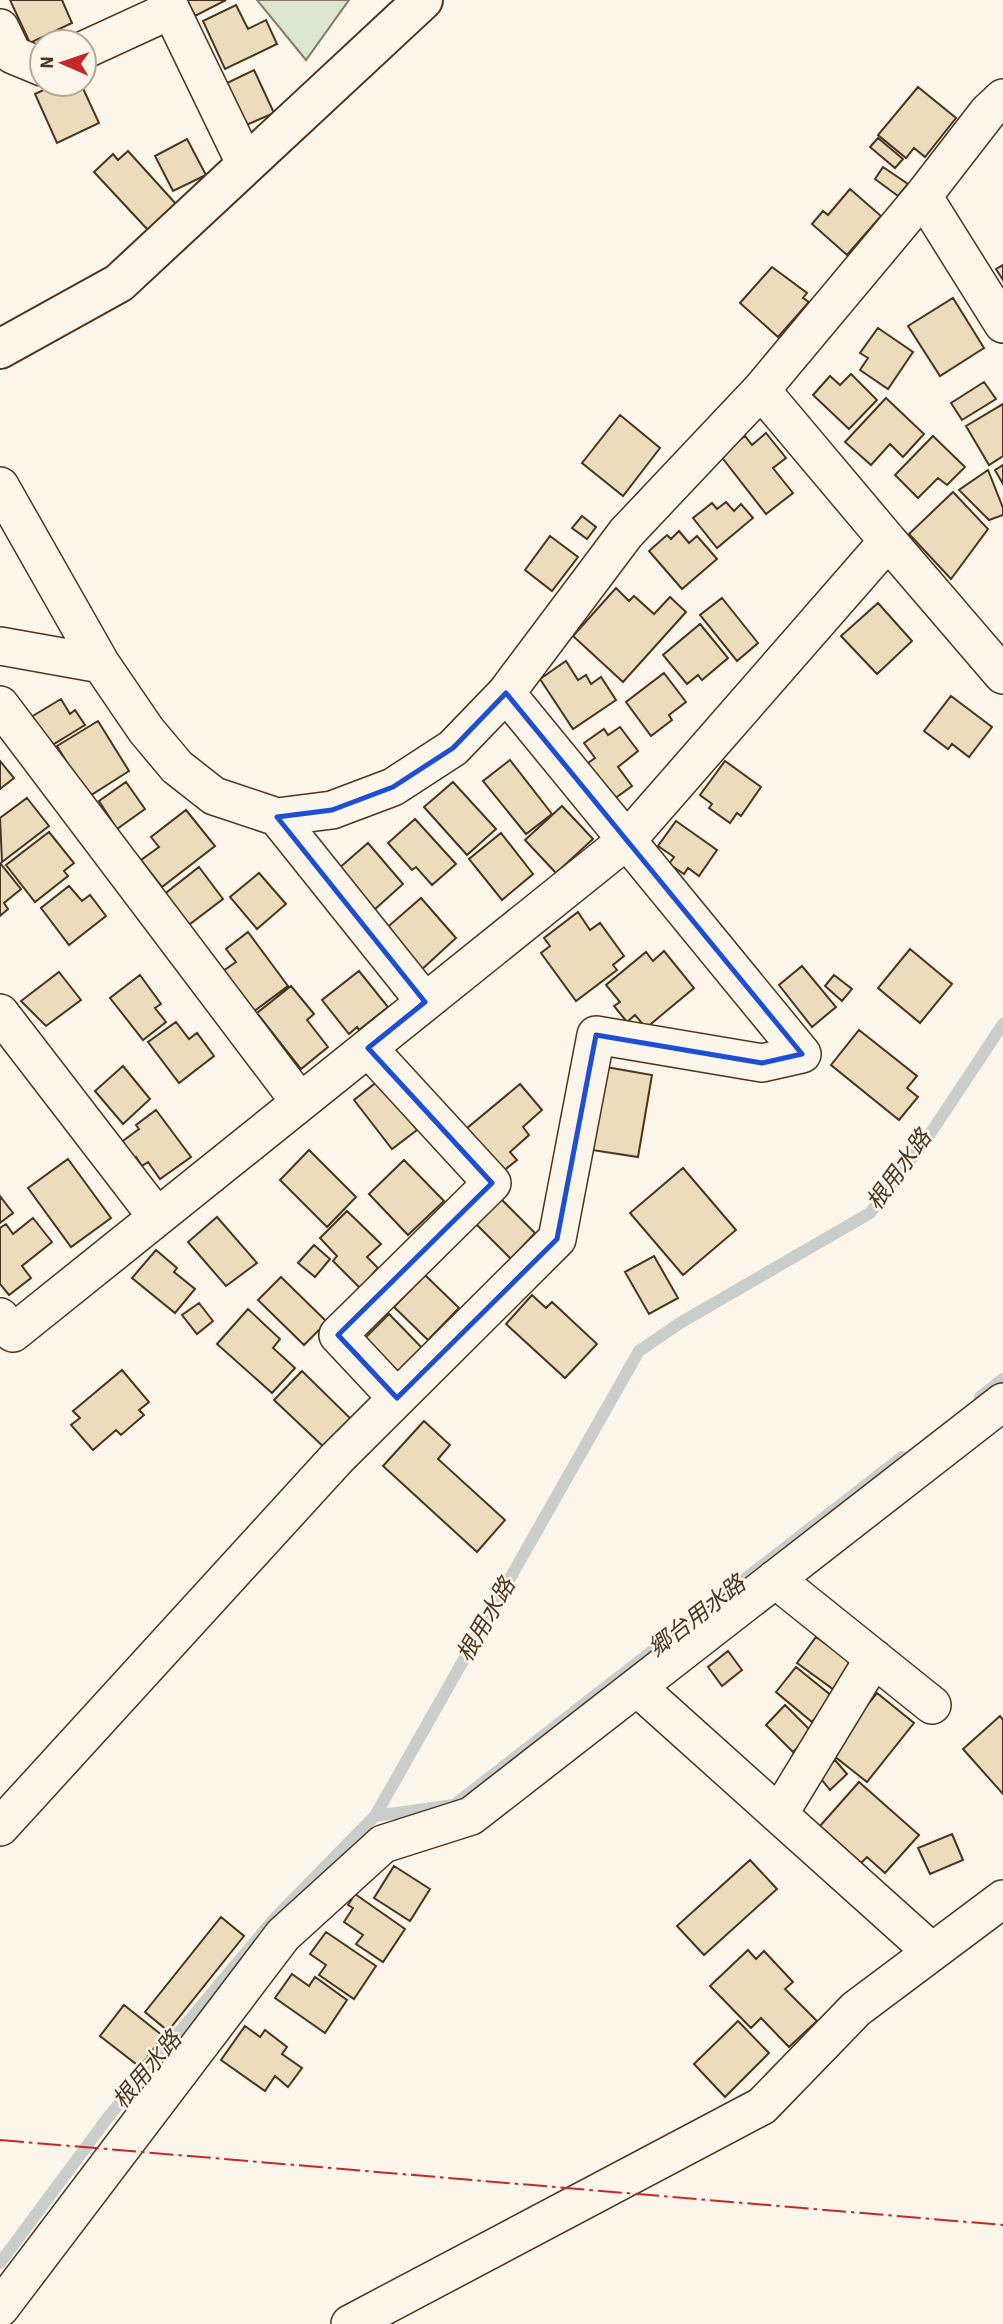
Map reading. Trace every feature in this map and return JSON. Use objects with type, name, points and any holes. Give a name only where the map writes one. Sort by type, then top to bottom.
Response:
[{"type":"street","points":[[0,349],[120,283],[424,0]]},
{"type":"street","points":[[98,42],[168,5],[246,165]]},
{"type":"street","points":[[0,28],[13,55],[28,61]]},
{"type":"street","points":[[0,486],[101,664],[146,730],[177,767],[214,796],[277,817],[332,810],[393,787],[453,748],[506,693],[626,533],[761,390],[923,196],[988,112],[1003,98]]},
{"type":"street","points":[[923,196],[1003,324]]},
{"type":"street","points":[[761,390],[1003,675]]},
{"type":"street","points":[[0,1317],[13,1333],[627,841],[888,541]]},
{"type":"street","points":[[0,646],[101,664]]},
{"type":"street","points":[[0,1828],[337,1458],[557,1239],[596,1035],[762,1063],[802,1054],[506,693]]},
{"type":"street","points":[[0,705],[300,1102]]},
{"type":"street","points":[[277,817],[425,1002]]},
{"type":"street","points":[[0,1013],[157,1217]]},
{"type":"street","points":[[368,1048],[492,1182],[338,1335],[397,1398]]},
{"type":"street","points":[[0,2308],[282,1935],[383,1844],[471,1816],[1003,1402]]},
{"type":"street","points":[[775,1579],[932,1705]]},
{"type":"street","points":[[779,1814],[874,1658]]},
{"type":"street","points":[[637,1687],[932,1952]]},
{"type":"street","points":[[350,2324],[762,2106],[856,2008],[1003,1899]]},
{"type":"highlighted area","points":[[506,693],[802,1054],[762,1063],[596,1035],[557,1239],[397,1398],[338,1335],[492,1183],[368,1048],[425,1002],[277,817],[332,810],[393,787],[453,748]]},
{"type":"green space","points":[[257,0],[349,0],[306,60]]},
{"type":"building","points":[[10,0],[62,0],[72,23],[62,28],[28,28],[28,39]]},
{"type":"building","points":[[187,0],[226,0],[195,16]]},
{"type":"building","points":[[236,5],[248,29],[266,20],[277,44],[225,69],[203,21]]},
{"type":"building","points":[[254,70],[274,113],[244,126],[225,84]]},
{"type":"building","points":[[918,87],[956,118],[925,157],[914,148],[906,158],[878,135]]},
{"type":"building","points":[[37,98],[87,98],[99,123],[57,143]]},
{"type":"building","points":[[878,138],[903,159],[895,168],[870,147]]},
{"type":"building","points":[[187,139],[206,175],[173,191],[155,156]]},
{"type":"building","points":[[128,151],[176,204],[148,230],[94,172],[113,154],[118,160]]},
{"type":"building","points":[[883,167],[908,184],[898,196],[875,179]]},
{"type":"building","points":[[850,189],[881,216],[847,255],[812,224],[823,211],[828,215]]},
{"type":"building","points":[[1003,265],[1003,280],[996,269]]},
{"type":"building","points":[[772,267],[807,293],[803,298],[809,302],[778,337],[740,303]]},
{"type":"building","points":[[953,298],[984,348],[940,376],[908,326]]},
{"type":"building","points":[[878,328],[913,352],[888,389],[860,370],[868,358],[860,353]]},
{"type":"building","points":[[851,374],[877,400],[849,429],[813,395],[830,376],[840,385]]},
{"type":"building","points":[[984,382],[996,399],[962,420],[951,403]]},
{"type":"building","points":[[886,398],[924,434],[903,457],[890,444],[871,465],[845,442]]},
{"type":"building","points":[[1003,404],[1003,456],[989,465],[966,426]]},
{"type":"building","points":[[620,415],[660,448],[623,496],[582,463]]},
{"type":"building","points":[[766,433],[786,458],[773,468],[793,493],[766,514],[720,455],[745,436],[752,445]]},
{"type":"building","points":[[933,436],[965,467],[947,485],[938,478],[918,498],[895,475]]},
{"type":"building","points":[[1003,465],[1003,484],[995,470]]},
{"type":"building","points":[[988,470],[1003,508],[1003,515],[989,520],[959,490]]},
{"type":"building","points":[[953,492],[988,529],[951,579],[909,534]]},
{"type":"building","points":[[726,502],[734,511],[741,504],[753,518],[717,548],[693,518],[712,503],[717,509]]},
{"type":"building","points":[[582,516],[596,527],[587,539],[572,528]]},
{"type":"building","points":[[679,531],[689,543],[697,536],[717,559],[682,589],[649,551],[667,535],[671,539]]},
{"type":"building","points":[[550,536],[578,557],[552,591],[525,570]]},
{"type":"building","points":[[616,588],[629,601],[634,596],[654,614],[670,597],[686,612],[623,682],[573,636]]},
{"type":"building","points":[[722,598],[758,643],[737,661],[700,615]]},
{"type":"building","points":[[878,603],[912,641],[877,674],[841,636]]},
{"type":"building","points":[[700,624],[728,658],[702,680],[698,675],[687,684],[663,655]]},
{"type":"building","points":[[566,661],[578,680],[586,675],[591,684],[601,677],[616,700],[573,729],[540,679]]},
{"type":"building","points":[[664,673],[686,702],[669,715],[672,720],[651,736],[626,702]]},
{"type":"building","points":[[951,696],[992,727],[969,757],[952,744],[948,749],[924,731]]},
{"type":"building","points":[[61,699],[70,714],[75,710],[85,725],[49,747],[31,717]]},
{"type":"building","points":[[98,721],[129,771],[88,797],[57,746]]},
{"type":"building","points":[[620,727],[638,751],[618,767],[632,786],[614,799],[588,763],[595,758],[584,743],[604,729],[608,735]]},
{"type":"building","points":[[510,760],[552,814],[526,834],[483,781]]},
{"type":"building","points":[[0,761],[14,778],[0,789]]},
{"type":"building","points":[[725,761],[761,787],[741,816],[737,813],[730,823],[709,808],[712,804],[700,795]]},
{"type":"building","points":[[126,782],[145,809],[117,829],[99,801]]},
{"type":"building","points":[[453,782],[496,829],[467,855],[424,807]]},
{"type":"building","points":[[27,798],[49,826],[2,862],[0,818]]},
{"type":"building","points":[[562,806],[593,839],[556,873],[525,840]]},
{"type":"building","points":[[186,810],[215,846],[162,887],[141,860],[159,847],[151,837]]},
{"type":"building","points":[[415,819],[456,864],[432,885],[416,867],[412,870],[388,843]]},
{"type":"building","points":[[676,821],[717,850],[699,876],[688,868],[684,874],[669,864],[674,857],[658,846]]},
{"type":"building","points":[[49,832],[74,863],[64,871],[68,876],[35,902],[6,865]]},
{"type":"building","points":[[501,833],[533,874],[502,900],[469,859]]},
{"type":"building","points":[[368,843],[403,884],[374,910],[338,869]]},
{"type":"building","points":[[0,863],[21,889],[4,903],[8,909],[0,916]]},
{"type":"building","points":[[199,867],[223,899],[186,927],[162,896]]},
{"type":"building","points":[[259,873],[286,904],[257,929],[230,897]]},
{"type":"building","points":[[69,886],[82,901],[90,895],[106,916],[69,945],[41,908]]},
{"type":"building","points":[[421,898],[456,938],[419,972],[383,931]]},
{"type":"building","points":[[578,912],[590,930],[600,923],[624,956],[613,965],[617,970],[576,1001],[541,953],[550,946],[544,938]]},
{"type":"building","points":[[248,932],[288,986],[253,1012],[223,971],[236,962],[226,949]]},
{"type":"building","points":[[910,949],[952,984],[920,1023],[878,988]]},
{"type":"building","points":[[664,951],[694,988],[646,1028],[635,1015],[627,1022],[614,1006],[620,1002],[606,985],[646,952],[653,961]]},
{"type":"building","points":[[802,966],[836,1007],[812,1027],[779,985]]},
{"type":"building","points":[[359,971],[388,1007],[359,1030],[357,1027],[349,1034],[322,1000]]},
{"type":"building","points":[[59,972],[81,1000],[46,1026],[21,1001]]},
{"type":"building","points":[[140,975],[161,1004],[155,1008],[166,1022],[143,1040],[110,998]]},
{"type":"building","points":[[834,975],[852,989],[842,1001],[825,986]]},
{"type":"building","points":[[291,986],[314,1014],[307,1020],[328,1047],[301,1069],[257,1013]]},
{"type":"building","points":[[176,1022],[189,1039],[197,1033],[214,1056],[179,1083],[148,1042]]},
{"type":"building","points":[[859,1030],[917,1076],[907,1088],[918,1097],[899,1120],[831,1065]]},
{"type":"building","points":[[123,1066],[150,1099],[123,1124],[95,1091]]},
{"type":"building","points":[[606,1067],[652,1075],[638,1157],[592,1150]]},
{"type":"building","points":[[378,1081],[417,1130],[392,1149],[354,1100]]},
{"type":"building","points":[[520,1084],[542,1110],[523,1127],[529,1135],[510,1152],[517,1160],[502,1172],[466,1129]]},
{"type":"building","points":[[156,1110],[191,1157],[160,1179],[148,1162],[142,1166],[136,1157],[132,1160],[120,1143],[139,1129],[136,1125]]},
{"type":"building","points":[[309,1150],[356,1197],[327,1227],[280,1180]]},
{"type":"building","points":[[68,1159],[111,1218],[71,1247],[28,1188]]},
{"type":"building","points":[[404,1160],[444,1201],[408,1235],[369,1194]]},
{"type":"building","points":[[683,1168],[736,1230],[683,1275],[630,1213]]},
{"type":"building","points":[[0,1196],[13,1213],[0,1223]]},
{"type":"building","points":[[501,1199],[535,1233],[511,1259],[476,1224]]},
{"type":"building","points":[[347,1211],[381,1244],[367,1257],[378,1268],[360,1288],[333,1261],[337,1256],[320,1238]]},
{"type":"building","points":[[217,1217],[257,1263],[226,1286],[188,1242]]},
{"type":"building","points":[[33,1218],[52,1242],[22,1266],[31,1278],[9,1295],[0,1284],[0,1228],[6,1224],[13,1234]]},
{"type":"building","points":[[314,1245],[330,1259],[315,1277],[298,1263]]},
{"type":"building","points":[[156,1250],[177,1268],[174,1272],[195,1289],[175,1313],[132,1278]]},
{"type":"building","points":[[654,1256],[678,1298],[649,1314],[625,1272]]},
{"type":"building","points":[[425,1275],[459,1308],[428,1340],[394,1307]]},
{"type":"building","points":[[281,1277],[327,1322],[304,1345],[258,1300]]},
{"type":"building","points":[[532,1295],[546,1308],[552,1302],[597,1344],[565,1378],[506,1324]]},
{"type":"building","points":[[199,1303],[213,1321],[197,1334],[182,1315]]},
{"type":"building","points":[[248,1309],[280,1339],[273,1348],[295,1368],[272,1393],[217,1344]]},
{"type":"building","points":[[389,1314],[427,1353],[410,1370],[404,1365],[396,1374],[363,1340]]},
{"type":"building","points":[[122,1370],[149,1402],[139,1410],[144,1415],[121,1435],[116,1430],[93,1450],[71,1425],[80,1418],[73,1411]]},
{"type":"building","points":[[302,1371],[354,1422],[328,1451],[274,1400]]},
{"type":"building","points":[[424,1421],[450,1445],[438,1459],[505,1520],[477,1552],[383,1466]]},
{"type":"building","points":[[816,1637],[856,1665],[837,1692],[797,1663]]},
{"type":"building","points":[[728,1651],[742,1670],[722,1686],[708,1667]]},
{"type":"building","points":[[796,1667],[833,1697],[812,1722],[776,1692]]},
{"type":"building","points":[[877,1693],[914,1723],[867,1782],[829,1752]]},
{"type":"building","points":[[785,1705],[813,1733],[793,1752],[766,1725]]},
{"type":"building","points":[[1000,1716],[1003,1720],[1003,1794],[963,1749]]},
{"type":"building","points":[[835,1760],[847,1774],[830,1790],[818,1775]]},
{"type":"building","points":[[859,1782],[919,1835],[885,1873],[867,1857],[861,1863],[820,1826]]},
{"type":"building","points":[[952,1834],[963,1860],[930,1874],[918,1848]]},
{"type":"building","points":[[750,1860],[777,1889],[704,1955],[677,1926]]},
{"type":"building","points":[[394,1866],[430,1889],[410,1921],[374,1898]]},
{"type":"building","points":[[355,1894],[405,1929],[383,1962],[356,1944],[363,1935],[344,1922],[353,1908],[348,1905]]},
{"type":"building","points":[[221,1917],[244,1936],[168,2031],[145,2012]]},
{"type":"building","points":[[326,1932],[376,1966],[354,1999],[319,1975],[326,1965],[310,1954]]},
{"type":"building","points":[[748,1950],[756,1959],[764,1951],[793,1982],[785,1989],[817,2021],[789,2047],[761,2018],[751,2028],[710,1986]]},
{"type":"building","points":[[292,1974],[309,1986],[315,1977],[347,2000],[325,2033],[275,1998]]},
{"type":"building","points":[[124,2005],[163,2036],[140,2067],[100,2036]]},
{"type":"building","points":[[738,2021],[769,2053],[725,2097],[694,2064]]},
{"type":"building","points":[[245,2026],[260,2037],[265,2030],[287,2047],[282,2054],[302,2068],[288,2087],[275,2076],[265,2091],[221,2060]]},
{"type":"waterway","name":"根用水路","points":[[0,2263],[109,2116],[274,1919],[375,1816],[639,1351],[680,1323],[870,1213],[930,1134],[1003,1024]]},
{"type":"waterway","name":"郷台用水路","points":[[980,1397],[1003,1379]]},
{"type":"waterway","name":"郷台用水路","points":[[375,1816],[454,1805],[902,1457]]},
{"type":"power","points":[[0,2140],[1003,2225]]}]
